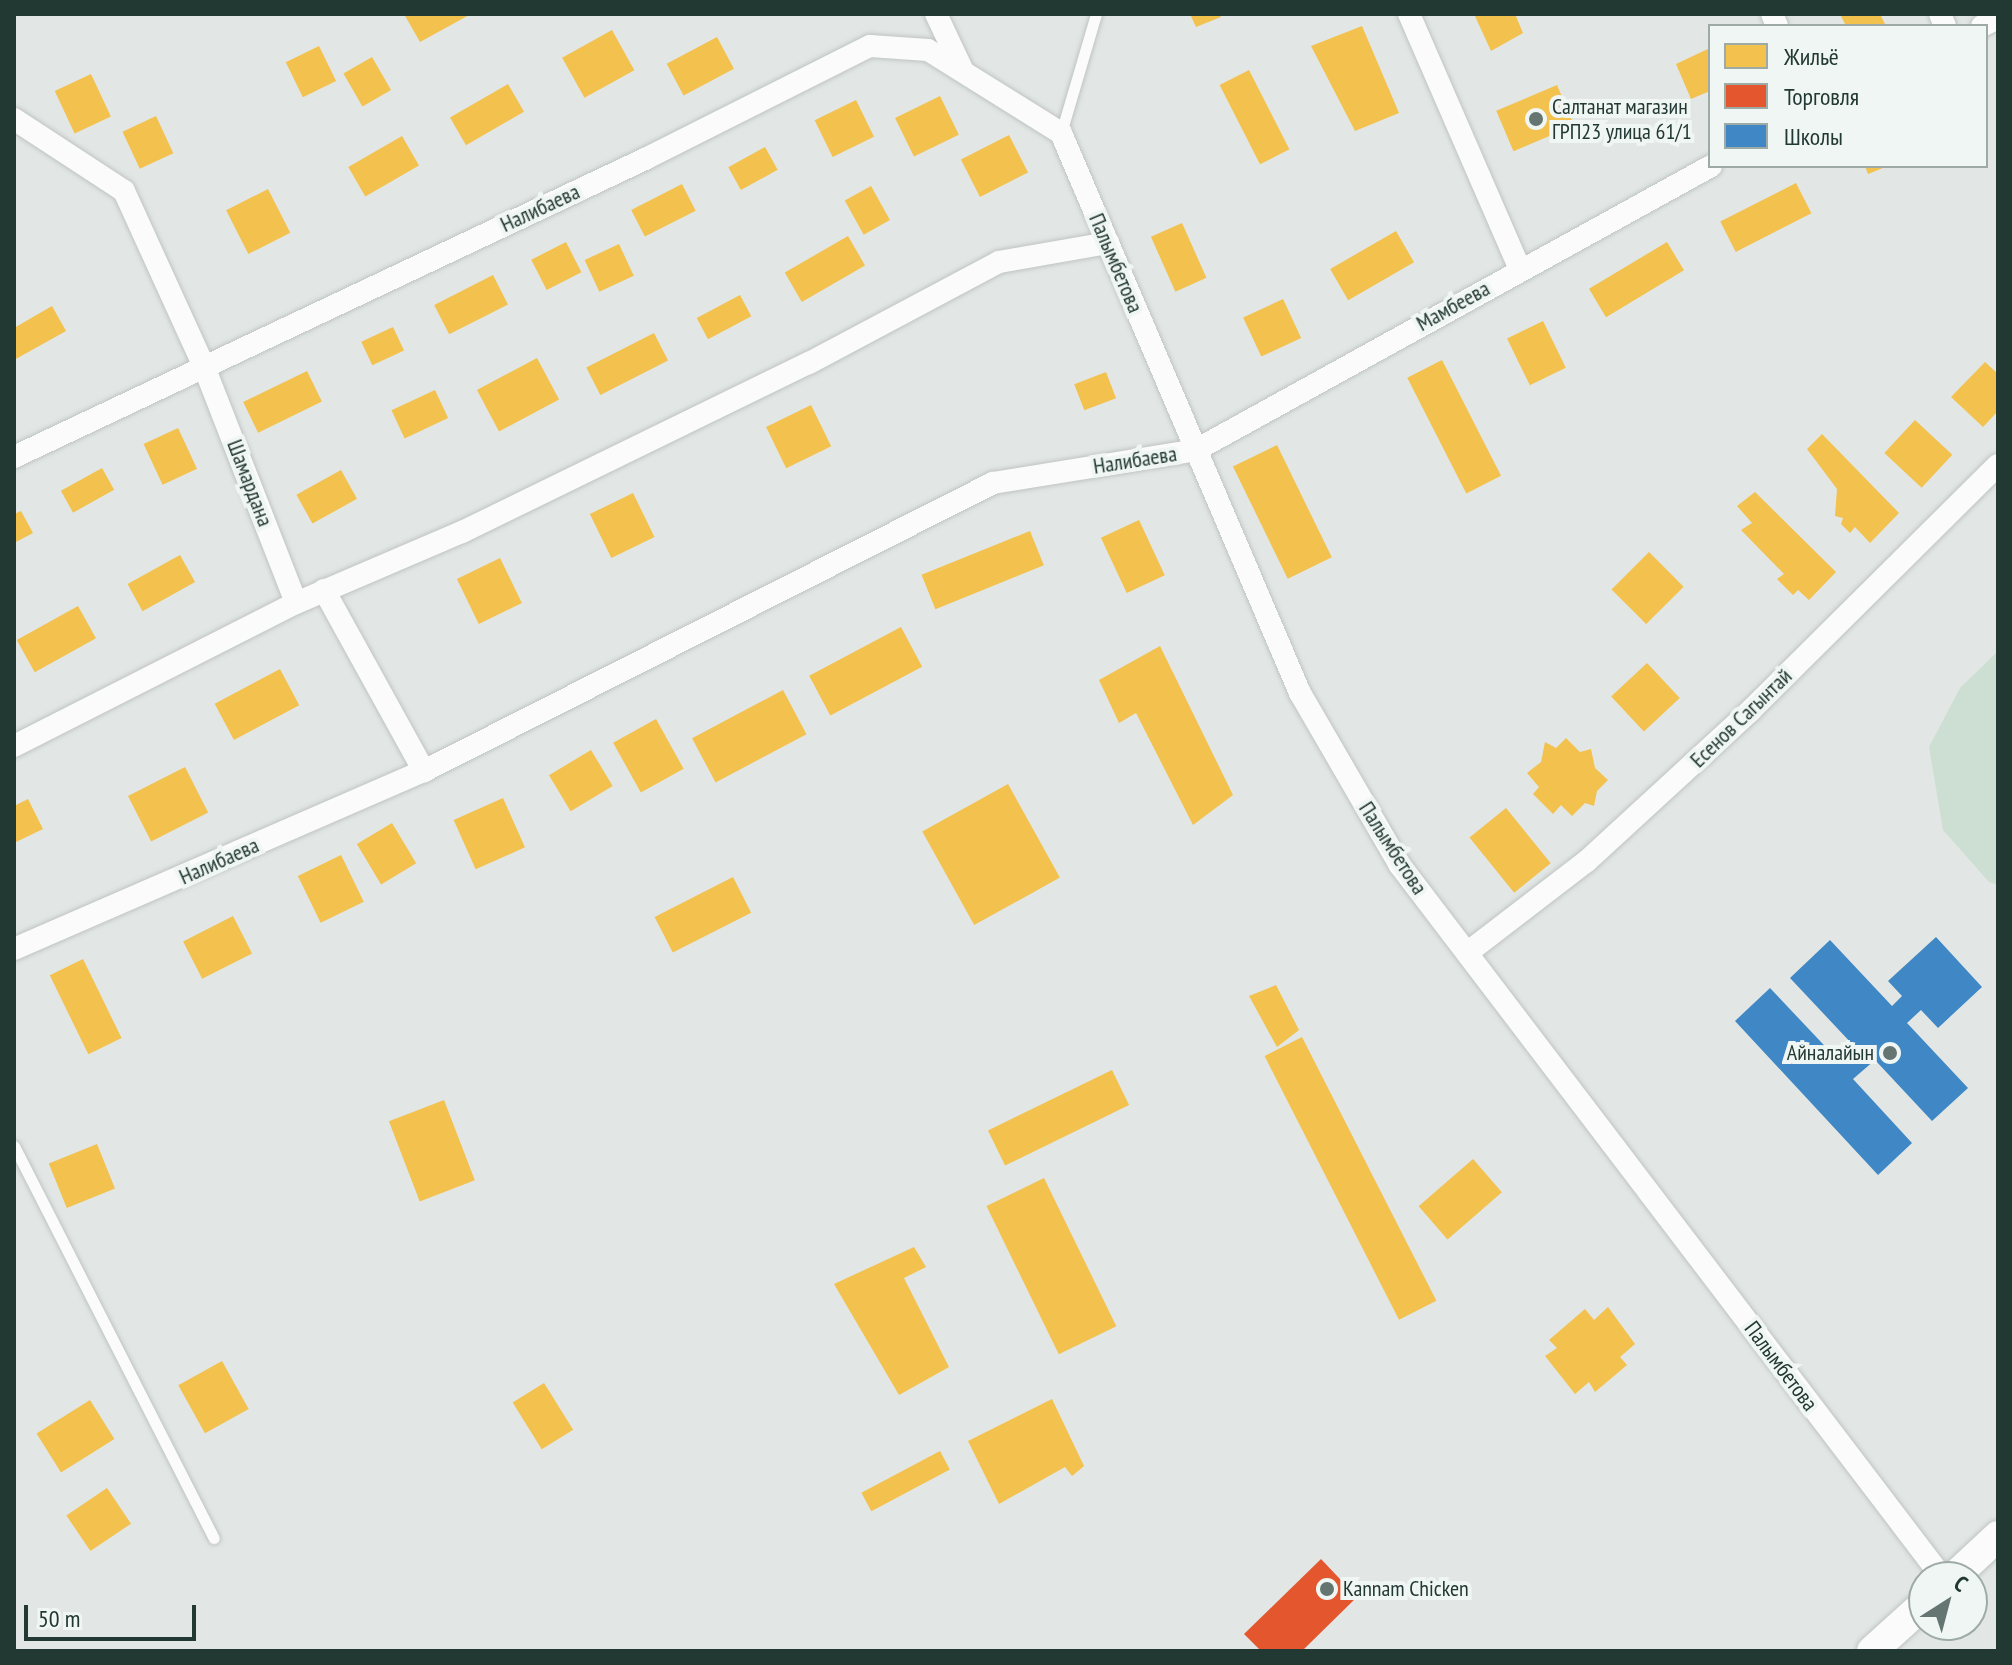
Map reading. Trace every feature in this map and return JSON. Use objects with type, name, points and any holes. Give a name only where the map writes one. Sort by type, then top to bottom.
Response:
[{"type":"main road","points":[[1971,1561],[1998,1536]]},
{"type":"main road","points":[[1872,1651],[1908,1618]]},
{"type":"street","points":[[936,14],[963,72]]},
{"type":"street","points":[[1409,14],[1520,269]]},
{"type":"street","name":"Налибаева","points":[[14,457],[203,364],[645,159],[870,46],[928,50],[1061,133]]},
{"type":"street","name":"Шамардана","points":[[14,119],[124,191],[203,364],[296,603]]},
{"type":"street","name":"Палымбетова","points":[[1061,133],[1300,693],[1399,864],[1930,1561]]},
{"type":"street","name":"Мамбеева","points":[[1196,450],[1708,168]]},
{"type":"street","points":[[14,746],[296,603],[462,532],[809,363],[999,262],[1108,243]]},
{"type":"street","name":"Налибаева","points":[[14,949],[424,771],[993,483],[1196,450]]},
{"type":"street","name":"Есенов Сагынтай","points":[[1467,953],[1599,850],[1750,711],[1998,465]]},
{"type":"street","points":[[324,590],[424,771]]},
{"type":"lane","points":[[1061,133],[1096,14]]},
{"type":"lane","points":[[14,1146],[214,1538]]},
{"type":"green space","points":[[1998,651],[1998,885],[1989,882],[1943,830],[1929,747],[1960,688]]},
{"type":"building: Жильё","points":[[404,14],[471,14],[420,42]]},
{"type":"building: Жильё","points":[[1190,14],[1219,14],[1221,17],[1196,27]]},
{"type":"building: Жильё","points":[[1474,14],[1515,14],[1523,33],[1491,51]]},
{"type":"building: Жильё","points":[[1840,14],[1880,14],[1885,24],[1845,24]]},
{"type":"building: Жильё","points":[[1362,26],[1399,113],[1355,131],[1311,46]]},
{"type":"building: Жильё","points":[[612,30],[634,70],[584,98],[562,58]]},
{"type":"building: Жильё","points":[[717,37],[734,69],[684,96],[667,64]]},
{"type":"building: Жильё","points":[[319,46],[336,81],[303,97],[286,62]]},
{"type":"building: Жильё","points":[[1708,49],[1708,92],[1691,99],[1676,64]]},
{"type":"building: Жильё","points":[[372,57],[391,90],[362,106],[343,74]]},
{"type":"building: Жильё","points":[[1249,70],[1289,149],[1260,164],[1220,85]]},
{"type":"building: Жильё","points":[[91,74],[111,117],[75,134],[55,91]]},
{"type":"building: Жильё","points":[[508,84],[524,112],[466,145],[450,118]]},
{"type":"building: Жильё","name":"Салтанат магазин ГРП23 улица 61/1","points":[[1557,85],[1574,126],[1513,151],[1496,111]]},
{"type":"building: Жильё","points":[[940,96],[959,135],[914,157],[895,118]]},
{"type":"building: Жильё","points":[[856,100],[874,137],[833,157],[815,120]]},
{"type":"building: Жильё","points":[[156,116],[173,153],[140,169],[122,132]]},
{"type":"building: Жильё","points":[[1009,135],[1028,172],[980,197],[961,160]]},
{"type":"building: Жильё","points":[[402,136],[419,165],[365,196],[348,167]]},
{"type":"building: Жильё","points":[[765,147],[778,170],[741,190],[728,167]]},
{"type":"building: Жильё","points":[[1866,168],[1883,168],[1868,174]]},
{"type":"building: Жильё","points":[[1796,183],[1811,213],[1736,252],[1720,222]]},
{"type":"building: Жильё","points":[[682,184],[696,211],[645,237],[631,210]]},
{"type":"building: Жильё","points":[[871,186],[890,220],[864,235],[845,201]]},
{"type":"building: Жильё","points":[[268,189],[290,233],[248,254],[226,210]]},
{"type":"building: Жильё","points":[[1182,223],[1206,278],[1175,292],[1151,237]]},
{"type":"building: Жильё","points":[[1396,231],[1414,262],[1348,300],[1330,269]]},
{"type":"building: Жильё","points":[[848,236],[865,265],[802,302],[785,272]]},
{"type":"building: Жильё","points":[[566,242],[581,272],[547,290],[531,260]]},
{"type":"building: Жильё","points":[[1667,242],[1684,270],[1606,317],[1589,289]]},
{"type":"building: Жильё","points":[[619,244],[634,276],[599,292],[585,260]]},
{"type":"building: Жильё","points":[[493,275],[508,304],[449,334],[434,305]]},
{"type":"building: Жильё","points":[[740,295],[751,316],[708,339],[697,318]]},
{"type":"building: Жильё","points":[[1283,299],[1301,338],[1261,357],[1243,318]]},
{"type":"building: Жильё","points":[[52,306],[66,331],[14,360],[14,328]]},
{"type":"building: Жильё","points":[[1543,321],[1566,368],[1530,385],[1507,339]]},
{"type":"building: Жильё","points":[[393,327],[404,351],[372,365],[361,342]]},
{"type":"building: Жильё","points":[[654,333],[668,361],[600,395],[586,368]]},
{"type":"building: Жильё","points":[[537,358],[559,399],[499,431],[477,390]]},
{"type":"building: Жильё","points":[[1442,360],[1501,476],[1466,494],[1407,378]]},
{"type":"building: Жильё","points":[[1985,362],[1998,374],[1998,411],[1983,427],[1951,397]]},
{"type":"building: Жильё","points":[[307,371],[322,402],[258,433],[243,402]]},
{"type":"building: Жильё","points":[[1106,372],[1116,398],[1084,410],[1074,384]]},
{"type":"building: Жильё","points":[[435,390],[448,418],[405,438],[391,410]]},
{"type":"building: Жильё","points":[[811,405],[831,446],[786,468],[766,427]]},
{"type":"building: Жильё","points":[[1915,420],[1952,455],[1922,488],[1884,453]]},
{"type":"building: Жильё","points":[[178,428],[197,469],[163,485],[144,444]]},
{"type":"building: Жильё","points":[[1822,434],[1899,513],[1870,543],[1855,527],[1850,533],[1841,524],[1843,518],[1835,516],[1837,489],[1807,449]]},
{"type":"building: Жильё","points":[[1277,445],[1332,557],[1288,579],[1233,466]]},
{"type":"building: Жильё","points":[[102,468],[114,490],[73,513],[61,491]]},
{"type":"building: Жильё","points":[[341,470],[357,499],[312,524],[296,495]]},
{"type":"building: Жильё","points":[[1755,492],[1836,572],[1809,600],[1798,590],[1793,595],[1777,579],[1784,574],[1741,530],[1752,523],[1737,506]]},
{"type":"building: Жильё","points":[[633,493],[654,537],[611,558],[590,514]]},
{"type":"building: Жильё","points":[[21,511],[33,533],[14,543],[14,514]]},
{"type":"building: Жильё","points":[[1139,520],[1165,575],[1127,593],[1101,538]]},
{"type":"building: Жильё","points":[[1030,531],[1044,565],[935,609],[922,575]]},
{"type":"building: Жильё","points":[[1649,552],[1684,587],[1646,624],[1612,589]]},
{"type":"building: Жильё","points":[[180,555],[195,582],[143,611],[128,584]]},
{"type":"building: Жильё","points":[[500,558],[522,603],[479,624],[457,579]]},
{"type":"building: Жильё","points":[[78,606],[96,638],[35,672],[17,640]]},
{"type":"building: Жильё","points":[[901,627],[922,667],[830,716],[809,676]]},
{"type":"building: Жильё","points":[[1160,646],[1233,795],[1193,825],[1136,713],[1119,723],[1099,680]]},
{"type":"building: Жильё","points":[[1647,663],[1680,698],[1644,732],[1611,696]]},
{"type":"building: Жильё","points":[[280,669],[299,705],[234,740],[215,704]]},
{"type":"building: Жильё","points":[[783,690],[806,734],[716,783],[692,738]]},
{"type":"building: Жильё","points":[[656,719],[684,769],[641,793],[613,743]]},
{"type":"building: Жильё","points":[[1566,738],[1580,752],[1591,749],[1595,768],[1608,780],[1597,791],[1594,806],[1585,803],[1572,816],[1561,805],[1553,814],[1533,794],[1539,787],[1527,773],[1541,762],[1545,742],[1556,748]]},
{"type":"building: Жильё","points":[[591,750],[613,786],[571,811],[549,775]]},
{"type":"building: Жильё","points":[[185,767],[208,812],[151,841],[128,796]]},
{"type":"building: Жильё","points":[[1008,784],[1060,878],[974,925],[922,832]]},
{"type":"building: Жильё","points":[[503,798],[525,847],[476,869],[454,820]]},
{"type":"building: Жильё","points":[[28,799],[43,829],[14,843],[14,806]]},
{"type":"building: Жильё","points":[[1506,808],[1551,863],[1514,893],[1469,838]]},
{"type":"building: Жильё","points":[[392,823],[416,863],[381,884],[357,844]]},
{"type":"building: Жильё","points":[[341,855],[364,902],[321,923],[298,876]]},
{"type":"building: Жильё","points":[[733,877],[751,913],[673,953],[655,917]]},
{"type":"building: Жильё","points":[[233,916],[252,953],[202,979],[183,941]]},
{"type":"building: Жильё","points":[[83,959],[122,1038],[88,1054],[50,975]]},
{"type":"building: Жильё","points":[[1276,985],[1299,1030],[1277,1047],[1249,996]]},
{"type":"building: Жильё","points":[[1302,1037],[1436,1301],[1399,1320],[1265,1056]]},
{"type":"building: Жильё","points":[[1112,1070],[1129,1105],[1005,1166],[988,1130]]},
{"type":"building: Жильё","points":[[444,1100],[475,1180],[420,1201],[389,1121]]},
{"type":"building: Жильё","points":[[97,1144],[115,1189],[67,1208],[49,1163]]},
{"type":"building: Жильё","points":[[1473,1159],[1502,1192],[1448,1239],[1419,1206]]},
{"type":"building: Жильё","points":[[1044,1178],[1116,1326],[1059,1354],[986,1206]]},
{"type":"building: Жильё","points":[[914,1247],[926,1267],[904,1278],[949,1367],[899,1395],[834,1284]]},
{"type":"building: Жильё","points":[[1608,1307],[1635,1344],[1620,1357],[1627,1365],[1595,1392],[1589,1382],[1575,1394],[1545,1356],[1557,1348],[1549,1340],[1585,1309],[1594,1320]]},
{"type":"building: Жильё","points":[[222,1361],[249,1409],[205,1433],[178,1385]]},
{"type":"building: Жильё","points":[[544,1383],[573,1430],[542,1449],[513,1403]]},
{"type":"building: Жильё","points":[[1052,1399],[1084,1466],[1072,1476],[1065,1467],[999,1504],[968,1441]]},
{"type":"building: Жильё","points":[[90,1400],[114,1439],[61,1472],[37,1433]]},
{"type":"building: Жильё","points":[[940,1451],[950,1470],[871,1511],[861,1493]]},
{"type":"building: Жильё","points":[[107,1488],[131,1524],[90,1551],[66,1515]]},
{"type":"building: Торговля","points":[[1321,1559],[1357,1597],[1302,1651],[1261,1651],[1244,1634]]},
{"type":"building: Школы","name":"Айналайын","points":[[1936,937],[1982,987],[1938,1028],[1921,1010],[1907,1023],[1968,1088],[1932,1121],[1875,1060],[1853,1079],[1912,1143],[1878,1175],[1735,1021],[1770,988],[1838,1060],[1853,1045],[1790,978],[1830,940],[1892,1006],[1902,996],[1888,981]]},
{"type":"place","name":"Салтанат магазин ГРП23 улица 61/1","points":[[1536,119]]},
{"type":"place","name":"Айналайын","points":[[1890,1053]]},
{"type":"place","name":"Kannam Chicken","points":[[1327,1589]]}]
